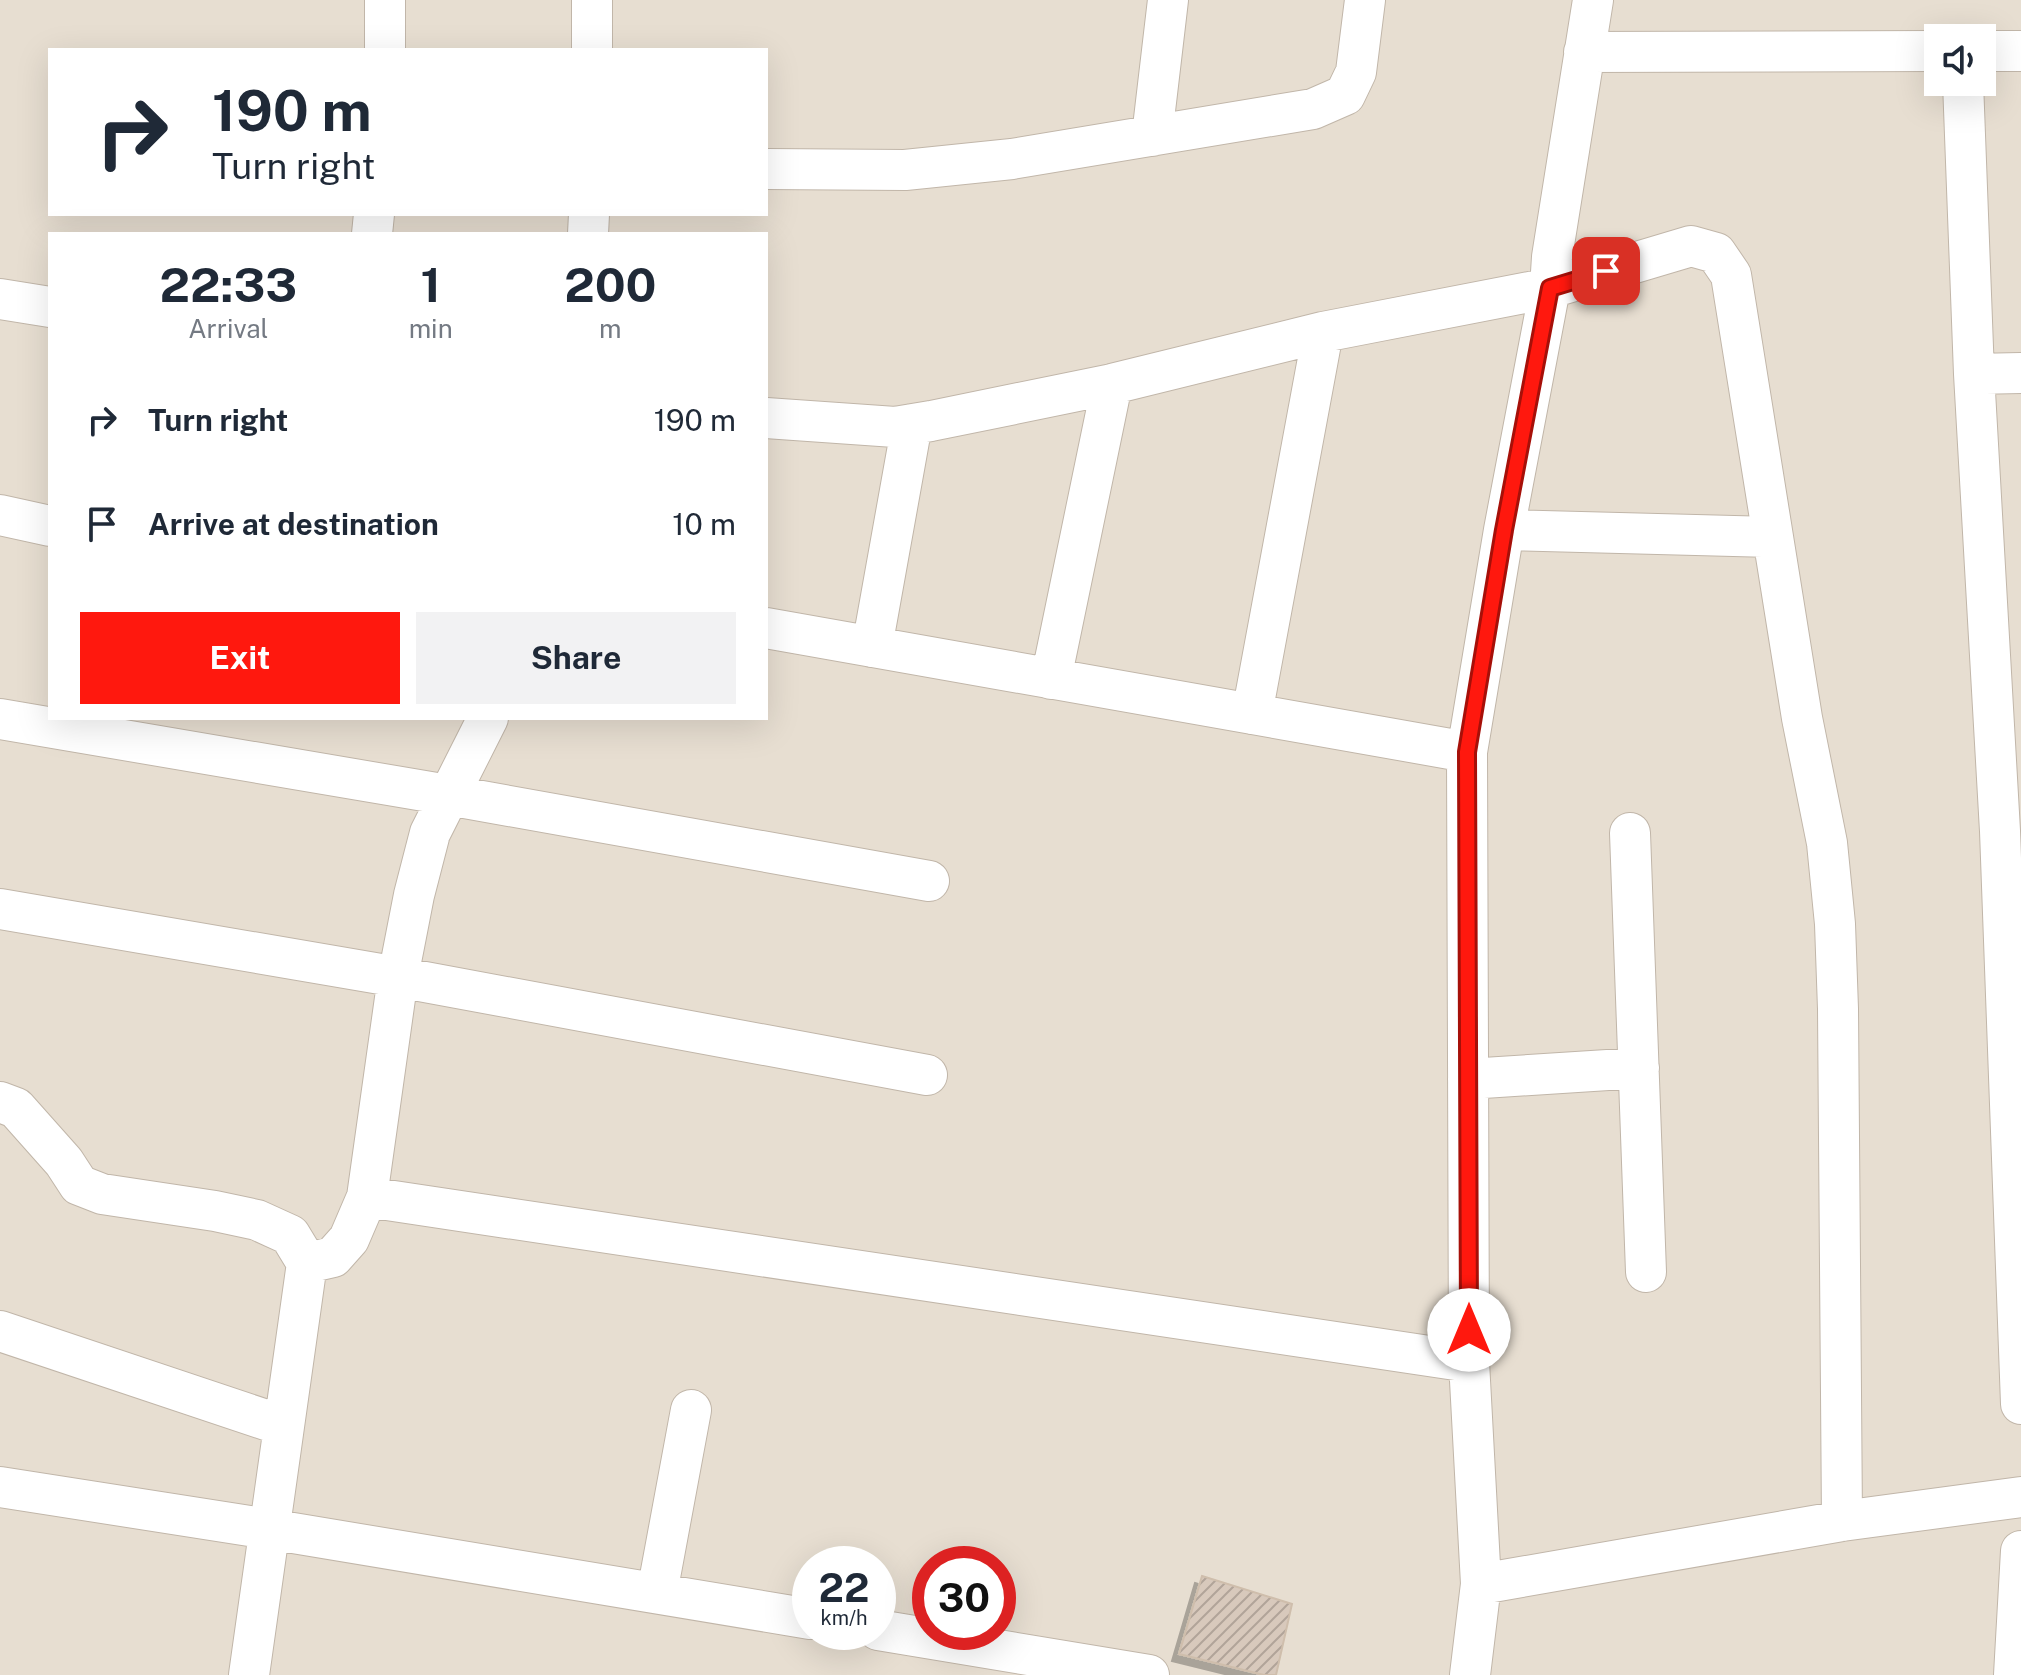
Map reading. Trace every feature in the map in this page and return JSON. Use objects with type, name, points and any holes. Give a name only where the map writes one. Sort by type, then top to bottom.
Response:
[{"type":"street","points":[[385,0],[385,48]]},
{"type":"street","points":[[592,0],[592,48]]},
{"type":"street","points":[[1152,136],[1168,0]]},
{"type":"street","points":[[768,169],[905,170],[1012,159],[1313,109],[1345,95],[1356,72],[1365,0]]},
{"type":"street","points":[[1470,1675],[1481,1584],[1469,1362],[1467,752],[1504,530],[1550,288],[1552,257],[1593,0]]},
{"type":"street","points":[[1584,52],[1924,51]]},
{"type":"street","points":[[1996,51],[2021,51]]},
{"type":"street","points":[[1964,96],[1974,374],[2010,830],[2021,1404]]},
{"type":"street","points":[[768,418],[895,427],[1112,384],[1323,332],[1550,288],[1691,246],[1716,253],[1731,275],[1802,718],[1827,843],[1835,924],[1838,1025],[1842,1521]]},
{"type":"street","points":[[0,299],[48,307]]},
{"type":"street","points":[[1252,714],[1323,332]]},
{"type":"street","points":[[1974,374],[2021,373]]},
{"type":"street","points":[[1051,679],[1112,384]]},
{"type":"street","points":[[872,647],[912,424]]},
{"type":"street","points":[[0,515],[48,526]]},
{"type":"street","points":[[1504,530],[1772,537]]},
{"type":"street","points":[[768,628],[1467,752]]},
{"type":"street","points":[[0,719],[929,881]]},
{"type":"street","points":[[307,1263],[333,1257],[349,1239],[367,1197],[398,977],[414,895],[430,833],[487,720]]},
{"type":"street","points":[[1630,833],[1646,1272]]},
{"type":"street","points":[[0,909],[398,977],[927,1075]]},
{"type":"street","points":[[1468,1079],[1639,1068]]},
{"type":"street","points":[[0,1102],[16,1108],[64,1162],[79,1185],[102,1194],[257,1220],[290,1235],[307,1263],[249,1675]]},
{"type":"street","points":[[367,1197],[1469,1362]]},
{"type":"street","points":[[0,1331],[284,1426]]},
{"type":"street","points":[[657,1593],[691,1410]]},
{"type":"street","points":[[3,1481],[269,1529],[792,1616]]},
{"type":"street","points":[[1481,1584],[1842,1521],[2021,1497]]},
{"type":"street","points":[[2014,1675],[2021,1551]]},
{"type":"street","points":[[896,1633],[1149,1675]]},
{"type":"shaded area","points":[[0,0],[2021,0],[2021,1675],[0,1675]]},
{"type":"building","points":[[1202,1576],[1292,1604],[1276,1675],[1264,1675],[1179,1654]]},
{"type":"route","points":[[1469,1330],[1467,752],[1504,530],[1550,288],[1606,271]]}]
